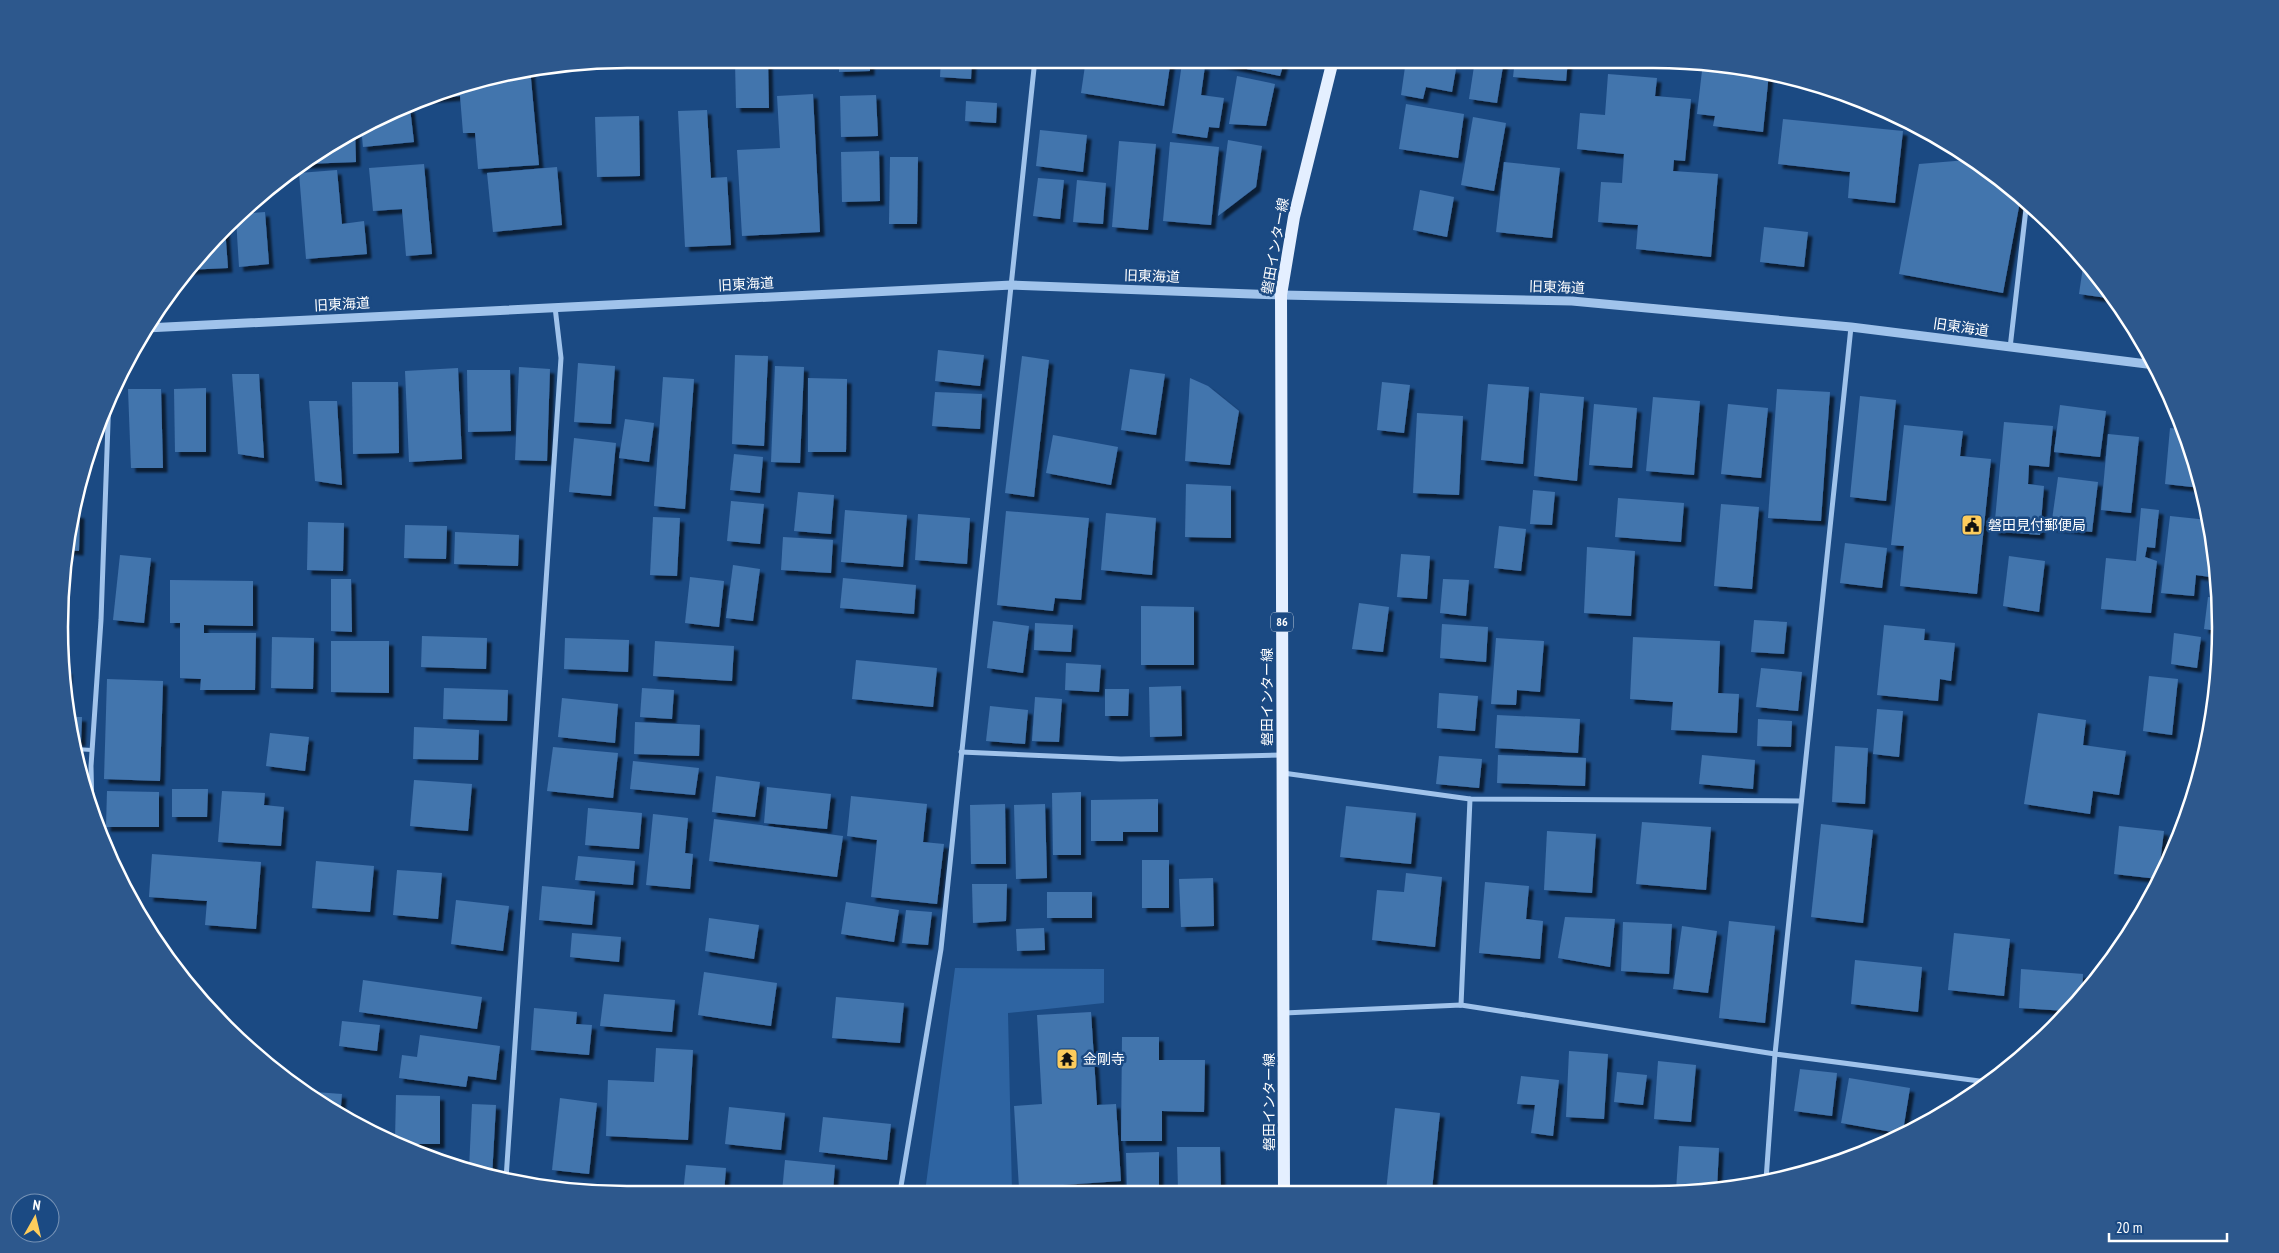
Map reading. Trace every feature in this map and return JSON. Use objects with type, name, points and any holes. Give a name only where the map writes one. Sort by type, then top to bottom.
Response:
[{"type":"main road","name":"磐田インター線","points":[[1284,1186],[1281,295],[1294,217],[1331,68]]},
{"type":"street","points":[[901,1186],[941,949],[1034,68]]},
{"type":"street","points":[[2010,348],[2026,210]]},
{"type":"street","name":"旧東海道","points":[[156,327],[1012,285],[1281,295],[1572,301],[1851,326],[2010,348],[2146,364]]},
{"type":"street","points":[[506,1172],[561,358],[554,306]]},
{"type":"street","points":[[1766,1174],[1775,1054],[1851,326]]},
{"type":"street","points":[[92,788],[92,750],[101,620],[108,418]]},
{"type":"street","points":[[961,752],[1122,759],[1282,755]]},
{"type":"street","points":[[1282,773],[1470,799],[1801,801]]},
{"type":"street","points":[[1461,1005],[1470,799]]},
{"type":"street","points":[[1284,1013],[1461,1005],[1775,1054],[1978,1081]]},
{"type":"lane","points":[[81,749],[92,750]]},
{"type":"shaded area","points":[[955,968],[1104,969],[1104,1003],[1008,1013],[1012,1186],[926,1186]]},
{"type":"building","points":[[735,68],[768,68],[769,108],[736,108]]},
{"type":"building","points":[[839,68],[870,68],[870,71],[839,72]]},
{"type":"building","points":[[940,68],[972,68],[971,79],[940,77]]},
{"type":"building","points":[[1085,68],[1170,68],[1164,106],[1081,93]]},
{"type":"building","points":[[1181,68],[1205,68],[1201,95],[1224,98],[1219,128],[1209,127],[1207,138],[1172,133]]},
{"type":"building","points":[[1242,68],[1282,68],[1280,76]]},
{"type":"building","points":[[1405,68],[1456,69],[1452,92],[1426,87],[1423,99],[1401,95]]},
{"type":"building","points":[[1474,68],[1503,68],[1497,103],[1469,99]]},
{"type":"building","points":[[1514,68],[1567,68],[1566,81],[1513,77]]},
{"type":"building","points":[[1702,70],[1768,80],[1763,132],[1713,126],[1715,116],[1697,114]]},
{"type":"building","points":[[1608,74],[1657,78],[1655,96],[1691,99],[1685,161],[1674,160],[1673,171],[1718,174],[1711,257],[1636,249],[1638,225],[1598,222],[1601,182],[1622,183],[1624,154],[1577,149],[1580,113],[1605,115]]},
{"type":"building","points":[[531,76],[539,165],[478,169],[475,133],[463,133],[460,96],[447,97]]},
{"type":"building","points":[[1237,76],[1275,84],[1266,126],[1229,124]]},
{"type":"building","points":[[813,94],[820,232],[742,236],[737,150],[780,148],[777,96]]},
{"type":"building","points":[[876,95],[878,136],[841,137],[840,96]]},
{"type":"building","points":[[966,101],[997,103],[996,123],[965,121]]},
{"type":"building","points":[[1406,104],[1464,114],[1458,158],[1399,149]]},
{"type":"building","points":[[707,110],[711,178],[727,177],[731,245],[685,247],[678,111]]},
{"type":"building","points":[[410,111],[414,142],[363,147],[362,134]]},
{"type":"building","points":[[639,116],[640,176],[597,177],[595,117]]},
{"type":"building","points":[[1473,117],[1506,123],[1494,191],[1461,185]]},
{"type":"building","points":[[1783,119],[1903,131],[1895,203],[1848,198],[1850,172],[1778,164]]},
{"type":"building","points":[[1040,130],[1087,135],[1083,172],[1036,166]]},
{"type":"building","points":[[355,138],[356,162],[314,164]]},
{"type":"building","points":[[1228,140],[1262,146],[1256,187],[1218,216]]},
{"type":"building","points":[[1119,141],[1156,144],[1148,230],[1112,227]]},
{"type":"building","points":[[1170,142],[1219,147],[1211,225],[1163,221]]},
{"type":"building","points":[[879,151],[880,201],[842,202],[841,152]]},
{"type":"building","points":[[890,157],[918,157],[917,224],[889,224]]},
{"type":"building","points":[[1961,161],[2019,205],[2003,293],[1899,274],[1919,164]]},
{"type":"building","points":[[1504,162],[1560,168],[1552,238],[1496,232]]},
{"type":"building","points":[[424,164],[432,254],[406,256],[402,209],[373,211],[369,168]]},
{"type":"building","points":[[557,167],[562,225],[493,232],[487,173]]},
{"type":"building","points":[[337,170],[342,224],[364,221],[367,254],[306,259],[300,173]]},
{"type":"building","points":[[1038,178],[1064,180],[1060,219],[1033,216]]},
{"type":"building","points":[[1077,180],[1106,183],[1103,224],[1073,222]]},
{"type":"building","points":[[1420,190],[1454,197],[1447,237],[1413,230]]},
{"type":"building","points":[[265,212],[269,264],[239,267],[236,226],[250,213]]},
{"type":"building","points":[[1764,227],[1808,232],[1804,267],[1760,262]]},
{"type":"building","points":[[226,237],[228,268],[197,269]]},
{"type":"building","points":[[2083,270],[2104,298],[2079,294]]},
{"type":"building","points":[[938,350],[984,355],[980,386],[935,381]]},
{"type":"building","points":[[735,355],[768,356],[764,446],[732,444]]},
{"type":"building","points":[[1022,356],[1049,360],[1034,497],[1005,493]]},
{"type":"building","points":[[578,363],[615,366],[611,424],[574,422]]},
{"type":"building","points":[[775,366],[804,367],[800,463],[771,462]]},
{"type":"building","points":[[519,367],[550,369],[547,461],[515,460]]},
{"type":"building","points":[[458,368],[462,459],[409,462],[405,371]]},
{"type":"building","points":[[1130,369],[1165,374],[1156,435],[1121,430]]},
{"type":"building","points":[[467,370],[510,370],[511,431],[468,432]]},
{"type":"building","points":[[232,374],[259,374],[264,458],[238,454]]},
{"type":"building","points":[[663,377],[694,379],[685,509],[654,506]]},
{"type":"building","points":[[808,378],[847,379],[846,452],[808,452]]},
{"type":"building","points":[[1190,378],[1208,386],[1239,411],[1230,465],[1185,461]]},
{"type":"building","points":[[352,382],[398,382],[399,453],[353,454]]},
{"type":"building","points":[[1382,382],[1410,385],[1404,433],[1377,430]]},
{"type":"building","points":[[1488,384],[1529,387],[1523,464],[1481,460]]},
{"type":"building","points":[[206,388],[206,452],[175,452],[174,389]]},
{"type":"building","points":[[128,389],[161,389],[163,468],[131,468]]},
{"type":"building","points":[[1777,389],[1830,392],[1821,521],[1768,518]]},
{"type":"building","points":[[935,392],[982,394],[980,429],[932,426]]},
{"type":"building","points":[[1540,393],[1584,397],[1577,481],[1534,476]]},
{"type":"building","points":[[1860,396],[1896,400],[1886,501],[1850,497]]},
{"type":"building","points":[[1653,397],[1700,401],[1694,475],[1646,471]]},
{"type":"building","points":[[309,401],[337,401],[342,485],[315,481]]},
{"type":"building","points":[[1594,404],[1637,408],[1632,468],[1589,465]]},
{"type":"building","points":[[1728,404],[1768,408],[1761,478],[1721,474]]},
{"type":"building","points":[[2060,405],[2106,411],[2100,457],[2054,452]]},
{"type":"building","points":[[1417,413],[1463,416],[1459,495],[1413,493]]},
{"type":"building","points":[[625,419],[654,423],[649,462],[619,458]]},
{"type":"building","points":[[2004,422],[2053,426],[2049,467],[2029,465],[2028,484],[2044,486],[2040,535],[1994,531]]},
{"type":"building","points":[[1904,425],[1963,431],[1960,456],[1991,459],[1977,594],[1900,586],[1904,546],[1891,545]]},
{"type":"building","points":[[2170,428],[2175,428],[2193,487],[2165,484]]},
{"type":"building","points":[[2108,434],[2139,437],[2131,513],[2101,510]]},
{"type":"building","points":[[1053,435],[1118,447],[1111,485],[1046,473]]},
{"type":"building","points":[[574,438],[616,443],[611,496],[569,492]]},
{"type":"building","points":[[734,454],[763,457],[760,493],[730,490]]},
{"type":"building","points":[[2058,477],[2098,482],[2092,532],[2051,527]]},
{"type":"building","points":[[1186,484],[1231,486],[1231,538],[1185,537]]},
{"type":"building","points":[[1533,490],[1555,492],[1552,525],[1530,524]]},
{"type":"building","points":[[798,492],[834,495],[831,534],[794,531]]},
{"type":"building","points":[[1618,498],[1684,503],[1681,542],[1615,537]]},
{"type":"building","points":[[731,501],[764,504],[760,544],[727,541]]},
{"type":"building","points":[[1721,504],[1759,507],[1752,589],[1714,586]]},
{"type":"building","points":[[2141,508],[2159,510],[2155,548],[2147,547],[2145,557],[2157,561],[2151,613],[2101,609],[2106,558],[2136,561]]},
{"type":"building","points":[[845,510],[907,515],[903,567],[841,562]]},
{"type":"building","points":[[1006,511],[1089,518],[1081,600],[1055,598],[1053,611],[997,605]]},
{"type":"building","points":[[1106,513],[1156,518],[1152,575],[1101,570]]},
{"type":"building","points":[[79,514],[80,514],[79,551],[73,551]]},
{"type":"building","points":[[918,514],[970,518],[967,564],[915,560]]},
{"type":"building","points":[[2170,516],[2201,519],[2209,577],[2196,575],[2194,596],[2161,593]]},
{"type":"building","points":[[653,517],[680,518],[677,576],[650,575]]},
{"type":"building","points":[[308,522],[344,523],[343,571],[307,570]]},
{"type":"building","points":[[405,525],[447,526],[446,559],[404,558]]},
{"type":"building","points":[[1499,526],[1526,529],[1521,571],[1494,568]]},
{"type":"building","points":[[455,532],[519,535],[518,566],[454,564]]},
{"type":"building","points":[[783,537],[833,540],[831,573],[781,570]]},
{"type":"building","points":[[1845,543],[1887,548],[1882,588],[1840,583]]},
{"type":"building","points":[[1587,547],[1635,551],[1631,616],[1584,613]]},
{"type":"building","points":[[1401,554],[1430,556],[1427,599],[1397,597]]},
{"type":"building","points":[[120,555],[151,558],[144,623],[113,620]]},
{"type":"building","points":[[2009,556],[2045,561],[2039,612],[2003,606]]},
{"type":"building","points":[[733,565],[760,569],[753,621],[726,618]]},
{"type":"building","points":[[690,577],[724,581],[719,627],[685,623]]},
{"type":"building","points":[[843,578],[916,585],[914,614],[840,608]]},
{"type":"building","points":[[331,579],[351,579],[352,632],[331,631]]},
{"type":"building","points":[[1443,579],[1469,580],[1466,616],[1440,613]]},
{"type":"building","points":[[170,580],[253,581],[253,626],[204,625],[204,633],[256,633],[255,690],[200,690],[201,679],[180,678],[180,623],[170,623]]},
{"type":"building","points":[[2208,597],[2210,597],[2212,630],[2204,629]]},
{"type":"building","points":[[1359,603],[1389,607],[1383,652],[1352,649]]},
{"type":"building","points":[[1141,606],[1194,607],[1194,665],[1141,665]]},
{"type":"building","points":[[1754,620],[1787,622],[1784,654],[1751,652]]},
{"type":"building","points":[[993,621],[1029,626],[1023,673],[987,668]]},
{"type":"building","points":[[1035,623],[1073,625],[1071,652],[1034,650]]},
{"type":"building","points":[[1442,624],[1488,627],[1486,662],[1440,658]]},
{"type":"building","points":[[1884,625],[1925,629],[1924,640],[1955,643],[1951,681],[1940,679],[1938,701],[1877,695]]},
{"type":"building","points":[[2174,633],[2201,637],[2197,668],[2171,664]]},
{"type":"building","points":[[422,636],[487,638],[486,669],[421,667]]},
{"type":"building","points":[[272,637],[314,638],[313,689],[271,688]]},
{"type":"building","points":[[1633,637],[1720,641],[1718,693],[1739,694],[1737,733],[1671,730],[1673,702],[1630,699]]},
{"type":"building","points":[[565,638],[629,640],[628,672],[564,669]]},
{"type":"building","points":[[1496,638],[1544,641],[1540,692],[1517,690],[1516,705],[1491,704]]},
{"type":"building","points":[[331,641],[389,641],[389,693],[331,692]]},
{"type":"building","points":[[655,641],[734,646],[732,681],[653,676]]},
{"type":"building","points":[[856,660],[937,668],[933,707],[852,699]]},
{"type":"building","points":[[1066,663],[1101,665],[1099,692],[1065,690]]},
{"type":"building","points":[[1761,668],[1802,672],[1798,711],[1756,707]]},
{"type":"building","points":[[2149,676],[2178,679],[2172,735],[2143,731]]},
{"type":"building","points":[[107,679],[163,681],[160,781],[104,779]]},
{"type":"building","points":[[1181,686],[1182,736],[1150,737],[1149,687]]},
{"type":"building","points":[[444,688],[508,690],[507,721],[443,719]]},
{"type":"building","points":[[642,688],[674,690],[672,719],[640,717]]},
{"type":"building","points":[[1105,689],[1129,689],[1128,716],[1105,716]]},
{"type":"building","points":[[1439,693],[1478,696],[1475,731],[1437,728]]},
{"type":"building","points":[[1035,697],[1062,699],[1059,742],[1032,741]]},
{"type":"building","points":[[562,698],[618,704],[615,743],[558,737]]},
{"type":"building","points":[[990,706],[1028,710],[1025,744],[986,741]]},
{"type":"building","points":[[1877,709],[1903,711],[1899,757],[1873,754]]},
{"type":"building","points":[[2038,713],[2086,720],[2083,745],[2126,751],[2119,795],[2093,791],[2090,814],[2024,804]]},
{"type":"building","points":[[1497,715],[1580,719],[1578,753],[1495,748]]},
{"type":"building","points":[[75,717],[82,717],[81,742],[78,736]]},
{"type":"building","points":[[1758,719],[1792,721],[1791,747],[1757,746]]},
{"type":"building","points":[[635,722],[700,725],[699,756],[634,754]]},
{"type":"building","points":[[414,727],[479,730],[478,760],[413,759]]},
{"type":"building","points":[[270,733],[309,737],[305,771],[266,766]]},
{"type":"building","points":[[1835,746],[1868,748],[1865,804],[1832,802]]},
{"type":"building","points":[[553,747],[618,753],[613,798],[547,791]]},
{"type":"building","points":[[1498,755],[1586,758],[1585,786],[1497,783]]},
{"type":"building","points":[[1702,755],[1755,760],[1753,789],[1699,784]]},
{"type":"building","points":[[1439,756],[1482,759],[1479,788],[1436,784]]},
{"type":"building","points":[[633,761],[699,768],[695,795],[630,789]]},
{"type":"building","points":[[716,776],[760,782],[755,817],[712,812]]},
{"type":"building","points":[[414,780],[472,784],[468,831],[410,826]]},
{"type":"building","points":[[767,787],[831,794],[827,829],[764,823]]},
{"type":"building","points":[[172,789],[208,789],[207,817],[172,817]]},
{"type":"building","points":[[107,791],[159,792],[159,827],[106,827]]},
{"type":"building","points":[[222,791],[265,793],[264,805],[284,807],[281,846],[218,842]]},
{"type":"building","points":[[1081,792],[1081,855],[1053,855],[1052,793]]},
{"type":"building","points":[[851,796],[927,804],[923,842],[944,844],[937,904],[871,897],[877,840],[847,836]]},
{"type":"building","points":[[1158,799],[1158,832],[1123,832],[1123,841],[1091,841],[1091,800]]},
{"type":"building","points":[[1005,804],[1006,864],[971,864],[970,805]]},
{"type":"building","points":[[1045,804],[1047,878],[1016,879],[1014,805]]},
{"type":"building","points":[[1346,806],[1416,813],[1411,864],[1340,857]]},
{"type":"building","points":[[588,808],[642,813],[639,849],[585,845]]},
{"type":"building","points":[[653,814],[688,818],[685,853],[693,854],[690,889],[646,885]]},
{"type":"building","points":[[714,819],[843,836],[837,877],[709,861]]},
{"type":"building","points":[[1642,822],[1711,827],[1706,890],[1636,884]]},
{"type":"building","points":[[1821,824],[1873,830],[1863,923],[1811,917]]},
{"type":"building","points":[[2119,826],[2164,831],[2160,859],[2152,878],[2114,874]]},
{"type":"building","points":[[1547,831],[1596,834],[1592,893],[1544,890]]},
{"type":"building","points":[[152,854],[261,862],[256,929],[205,925],[207,901],[149,897]]},
{"type":"building","points":[[578,856],[635,861],[633,885],[575,880]]},
{"type":"building","points":[[1142,860],[1169,860],[1169,908],[1142,908]]},
{"type":"building","points":[[316,861],[374,866],[370,912],[312,908]]},
{"type":"building","points":[[397,870],[442,873],[438,919],[393,915]]},
{"type":"building","points":[[1406,873],[1442,877],[1435,947],[1372,940],[1377,890],[1404,892]]},
{"type":"building","points":[[1213,878],[1214,926],[1181,927],[1179,879]]},
{"type":"building","points":[[1485,882],[1529,886],[1526,919],[1543,921],[1540,959],[1479,953]]},
{"type":"building","points":[[972,884],[1007,884],[1006,921],[973,923]]},
{"type":"building","points":[[542,886],[595,891],[592,925],[539,920]]},
{"type":"building","points":[[1047,892],[1092,892],[1092,918],[1047,918]]},
{"type":"building","points":[[456,900],[509,906],[503,951],[451,944]]},
{"type":"building","points":[[846,902],[899,910],[894,942],[841,934]]},
{"type":"building","points":[[906,910],[932,912],[928,945],[902,943]]},
{"type":"building","points":[[1565,917],[1615,919],[1610,967],[1558,958]]},
{"type":"building","points":[[709,918],[759,925],[754,959],[705,951]]},
{"type":"building","points":[[1729,921],[1775,926],[1765,1023],[1719,1018]]},
{"type":"building","points":[[1623,922],[1672,924],[1669,974],[1621,971]]},
{"type":"building","points":[[1682,926],[1717,931],[1708,993],[1673,989]]},
{"type":"building","points":[[1044,928],[1045,950],[1017,951],[1016,929]]},
{"type":"building","points":[[572,933],[621,937],[619,962],[570,957]]},
{"type":"building","points":[[1954,933],[2010,939],[2004,996],[1948,990]]},
{"type":"building","points":[[1855,960],[1922,967],[1918,1012],[1851,1004]]},
{"type":"building","points":[[2021,969],[2083,974],[2083,983],[2059,1010],[2019,1008]]},
{"type":"building","points":[[704,972],[777,983],[771,1026],[698,1015]]},
{"type":"building","points":[[363,980],[482,997],[477,1029],[359,1012]]},
{"type":"building","points":[[604,994],[675,1000],[672,1032],[600,1026]]},
{"type":"building","points":[[836,997],[904,1003],[900,1043],[832,1038]]},
{"type":"building","points":[[534,1008],[577,1012],[576,1024],[592,1025],[589,1055],[531,1050]]},
{"type":"building","name":"金剛寺","points":[[1091,1012],[1097,1105],[1116,1104],[1121,1181],[1019,1186],[1014,1106],[1042,1104],[1037,1015]]},
{"type":"building","points":[[342,1021],[380,1025],[377,1051],[339,1046]]},
{"type":"building","points":[[420,1035],[500,1046],[496,1080],[468,1076],[466,1087],[399,1078],[402,1055],[417,1057]]},
{"type":"building","points":[[1122,1037],[1159,1037],[1159,1060],[1205,1060],[1204,1112],[1162,1111],[1162,1141],[1121,1141]]},
{"type":"building","points":[[656,1048],[693,1050],[688,1140],[606,1136],[608,1080],[654,1082]]},
{"type":"building","points":[[1569,1051],[1608,1054],[1604,1119],[1566,1117]]},
{"type":"building","points":[[1658,1061],[1696,1065],[1691,1122],[1654,1119]]},
{"type":"building","points":[[1800,1069],[1837,1073],[1832,1116],[1794,1111]]},
{"type":"building","points":[[1617,1072],[1647,1075],[1643,1105],[1614,1102]]},
{"type":"building","points":[[1521,1076],[1559,1080],[1553,1136],[1531,1133],[1535,1105],[1517,1104]]},
{"type":"building","points":[[1849,1078],[1910,1088],[1904,1126],[1900,1128],[1891,1132],[1841,1123]]},
{"type":"building","points":[[318,1092],[342,1094],[341,1107]]},
{"type":"building","points":[[396,1095],[440,1096],[440,1144],[416,1144],[395,1135]]},
{"type":"building","points":[[560,1098],[597,1103],[589,1174],[552,1170]]},
{"type":"building","points":[[472,1104],[496,1105],[492,1169],[469,1162]]},
{"type":"building","points":[[729,1107],[785,1113],[781,1150],[725,1144]]},
{"type":"building","points":[[1395,1108],[1440,1113],[1432,1186],[1387,1186]]},
{"type":"building","points":[[823,1117],[891,1124],[887,1160],[819,1152]]},
{"type":"building","points":[[1679,1146],[1719,1148],[1717,1182],[1676,1185]]},
{"type":"building","points":[[1177,1147],[1220,1147],[1221,1186],[1178,1186]]},
{"type":"building","points":[[1159,1152],[1159,1186],[1127,1186],[1126,1153]]},
{"type":"building","points":[[785,1160],[835,1165],[833,1186],[783,1186]]},
{"type":"building","points":[[686,1165],[726,1168],[725,1186],[684,1186]]},
{"type":"place","name":"磐田見付郵便局","points":[[1972,525]]},
{"type":"place","name":"金剛寺","points":[[1067,1059]]}]
